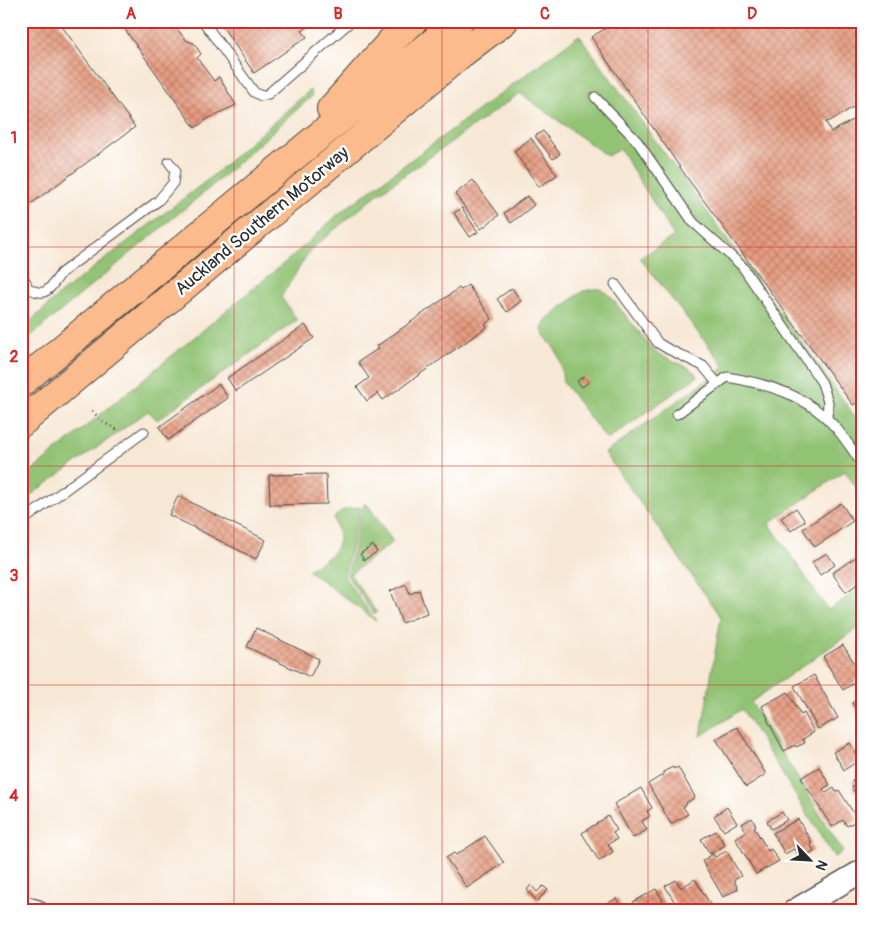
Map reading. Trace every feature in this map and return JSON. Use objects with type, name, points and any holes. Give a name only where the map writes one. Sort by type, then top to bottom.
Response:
[{"type":"highway","points":[[275,172],[394,38],[413,21]]},
{"type":"highway","name":"Auckland Southern Motorway","points":[[21,383],[459,21]]},
{"type":"highway","name":"Auckland Southern Motorway","points":[[21,423],[461,54],[504,21]]},
{"type":"street","points":[[794,911],[820,904],[862,871]]},
{"type":"street","points":[[21,907],[36,911]]},
{"type":"lane","points":[[203,21],[254,92],[261,96],[268,94],[351,21]]},
{"type":"lane","points":[[595,97],[637,141],[693,222],[742,266],[822,383],[828,402],[827,419]]},
{"type":"lane","points":[[22,284],[35,293],[44,292],[51,288],[61,273],[158,201],[173,184],[175,170],[169,162]]},
{"type":"lane","points":[[615,284],[658,343],[703,366],[718,384]]},
{"type":"lane","points":[[677,414],[727,377],[771,386],[793,396],[827,419],[837,429],[862,464]]},
{"type":"lane","points":[[21,522],[144,432]]},
{"type":"path","points":[[21,314],[29,325]]},
{"type":"path","points":[[92,411],[102,422],[118,430]]},
{"type":"green space","points":[[579,35],[862,426],[862,496],[845,471],[769,523],[828,610],[862,587],[862,625],[751,702],[843,852],[834,857],[742,709],[701,736],[721,617],[605,453],[725,367],[640,258],[674,236],[620,149],[607,156],[520,93],[379,193],[310,250],[281,297],[297,320],[157,420],[148,411],[21,502],[21,480],[294,255],[341,212]]},
{"type":"green space","points":[[310,90],[312,96],[219,180],[21,344],[21,330],[61,293],[210,178]]},
{"type":"green space","points":[[601,289],[609,295],[657,353],[689,368],[698,376],[607,440],[563,382],[557,352],[542,330],[546,320],[554,313],[583,291]]},
{"type":"green space","points":[[364,504],[368,505],[393,542],[350,574],[377,613],[374,614],[347,576]]},
{"type":"green space","points":[[358,507],[361,508],[344,577],[376,621],[308,570],[325,560],[337,547],[339,535],[334,519],[338,513]]},
{"type":"building","points":[[37,21],[58,21],[135,127],[28,206],[21,196],[21,33]]},
{"type":"building","points":[[119,21],[180,21],[182,24],[176,28],[187,41],[194,43],[201,54],[197,58],[214,81],[219,77],[236,105],[209,118],[195,128]]},
{"type":"building","points":[[222,21],[317,21],[302,31],[307,37],[254,73],[220,23]]},
{"type":"building","points":[[618,21],[862,21],[862,102],[826,122],[831,132],[862,115],[862,400],[853,405],[688,179],[591,37]]},
{"type":"building","points":[[543,131],[560,154],[553,159],[535,136]]},
{"type":"building","points":[[531,138],[557,175],[539,187],[514,151]]},
{"type":"building","points":[[473,180],[499,215],[481,229],[455,194]]},
{"type":"building","points":[[527,196],[534,205],[511,223],[504,213]]},
{"type":"building","points":[[462,208],[478,232],[470,237],[454,213]]},
{"type":"building","points":[[468,285],[492,319],[485,324],[487,327],[383,400],[378,393],[367,401],[357,387],[369,378],[358,362],[379,348],[377,346],[459,288],[461,290]]},
{"type":"building","points":[[512,288],[521,301],[507,312],[497,299]]},
{"type":"building","points":[[305,325],[314,338],[236,391],[227,378]]},
{"type":"building","points":[[584,376],[589,382],[582,387],[577,381]]},
{"type":"building","points":[[219,384],[228,398],[168,440],[159,427]]},
{"type":"building","points":[[326,474],[327,504],[270,505],[269,475]]},
{"type":"building","points":[[178,496],[266,540],[256,559],[169,515]]},
{"type":"building","points":[[841,503],[853,521],[815,547],[803,529]]},
{"type":"building","points":[[796,508],[805,521],[791,531],[781,518]]},
{"type":"building","points":[[373,545],[377,552],[364,560],[360,554]]},
{"type":"building","points":[[827,553],[835,565],[820,575],[812,562]]},
{"type":"building","points":[[862,553],[862,581],[846,592],[832,573]]},
{"type":"building","points":[[406,584],[410,594],[419,590],[427,613],[402,623],[390,591]]},
{"type":"building","points":[[256,628],[319,659],[310,677],[247,647]]},
{"type":"building","points":[[843,645],[862,675],[855,680],[856,682],[843,690],[823,657]]},
{"type":"building","points":[[814,675],[838,718],[818,729],[794,686]]},
{"type":"building","points":[[788,692],[801,715],[804,713],[814,732],[803,739],[805,743],[796,747],[795,745],[784,751],[762,706]]},
{"type":"building","points":[[862,697],[862,719],[852,703]]},
{"type":"building","points":[[737,727],[766,774],[746,787],[716,739]]},
{"type":"building","points":[[850,743],[860,760],[844,770],[833,752]]},
{"type":"building","points":[[673,767],[674,769],[678,767],[695,797],[683,807],[688,814],[671,824],[648,784]]},
{"type":"building","points":[[819,767],[830,785],[823,789],[826,793],[834,788],[836,792],[839,790],[858,820],[847,826],[843,820],[832,827],[801,778]]},
{"type":"building","points":[[862,775],[862,800],[857,791],[854,792],[852,787],[855,786],[852,781]]},
{"type":"building","points":[[641,788],[652,808],[647,811],[650,816],[642,821],[647,830],[633,838],[614,804]]},
{"type":"building","points":[[727,807],[737,823],[724,831],[714,816]]},
{"type":"building","points":[[782,812],[787,820],[771,829],[767,821]]},
{"type":"building","points":[[608,816],[617,830],[613,833],[617,839],[608,844],[613,852],[599,861],[582,833]]},
{"type":"building","points":[[752,818],[756,826],[754,827],[768,851],[771,849],[779,861],[756,874],[735,838],[746,832],[742,824]]},
{"type":"building","points":[[798,819],[812,843],[810,844],[814,851],[800,859],[794,849],[785,854],[773,833]]},
{"type":"building","points":[[716,831],[725,845],[710,854],[701,839]]},
{"type":"building","points":[[485,836],[504,863],[467,888],[446,858],[454,853],[456,855]]},
{"type":"building","points":[[727,851],[741,876],[734,880],[738,889],[723,897],[702,861],[713,854],[715,857]]},
{"type":"building","points":[[695,879],[710,904],[699,911],[693,911],[690,905],[680,911],[665,886],[676,880],[681,888]]},
{"type":"building","points":[[531,885],[537,892],[543,886],[548,890],[537,901],[527,890]]},
{"type":"building","points":[[656,889],[669,911],[638,911],[633,902]]},
{"type":"building","points":[[617,898],[624,911],[601,911],[599,908]]}]
